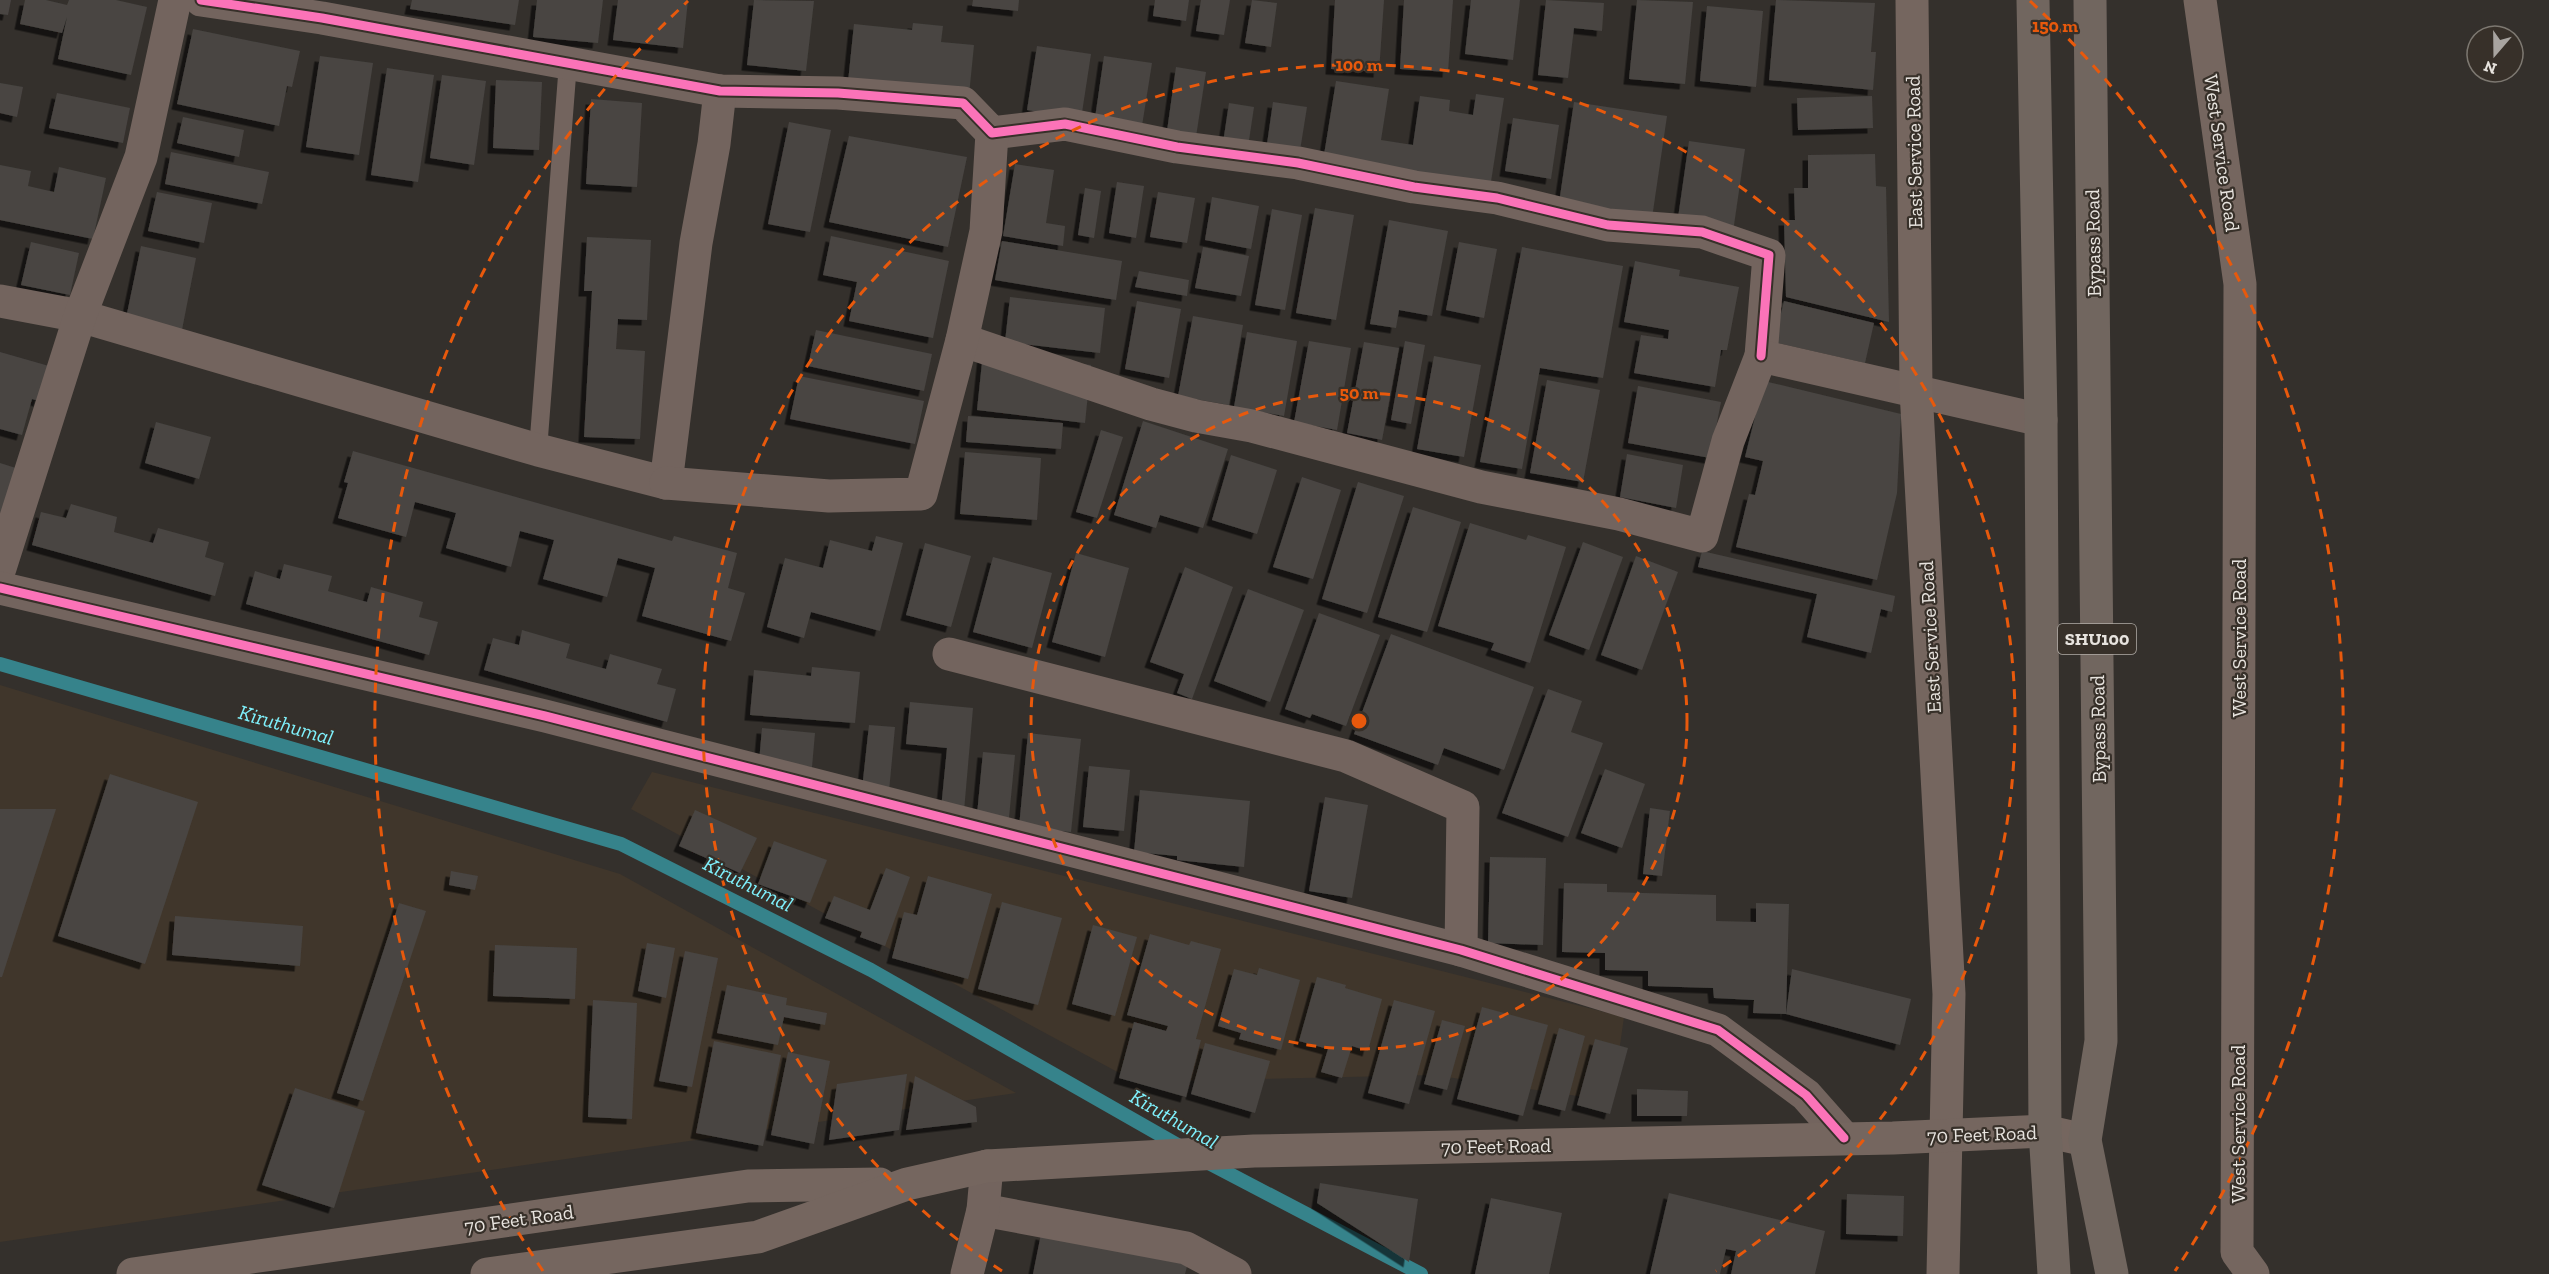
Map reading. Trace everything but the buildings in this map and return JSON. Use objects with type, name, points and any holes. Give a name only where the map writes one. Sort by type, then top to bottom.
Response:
[{"type":"main road","name":"SHU100","points":[[2033,0],[2041,420],[2045,1131],[2054,1274]]},
{"type":"main road","name":"Bypass Road","points":[[2090,0],[2101,1041],[2085,1140],[2112,1274]]},
{"type":"street","points":[[0,568],[80,316],[141,157],[175,0]]},
{"type":"street","points":[[0,301],[80,316],[538,450],[666,483],[829,496],[921,494],[962,339],[986,231],[992,133],[963,103],[837,93],[720,91],[322,18],[201,0]]},
{"type":"street","name":"East Service Road","points":[[1912,0],[1916,390],[1949,994],[1948,1134],[1943,1274]]},
{"type":"street","name":"West Service Road","points":[[2200,0],[2240,284],[2237,1252],[2253,1274]]},
{"type":"street","points":[[666,483],[696,243],[714,144],[720,91]]},
{"type":"street","points":[[962,339],[1196,416],[1252,426],[1481,487],[1619,514],[1702,536],[1728,441],[1761,356],[1769,255],[1702,232],[1608,225],[1497,198],[1414,188],[1298,163],[1177,147],[1065,124],[992,133]]},
{"type":"street","points":[[1761,356],[2041,420]]},
{"type":"street","points":[[0,588],[545,716],[1461,950],[1718,1030],[1806,1095],[1844,1138]]},
{"type":"street","points":[[949,654],[1346,756],[1462,807],[1461,950]]},
{"type":"street","name":"70 Feet Road","points":[[487,1274],[758,1237],[907,1184],[987,1166],[1254,1151],[1844,1138],[2045,1131],[2085,1140]]},
{"type":"street","points":[[968,1274],[983,1210],[987,1166]]},
{"type":"street","name":"70 Feet Road","points":[[132,1274],[748,1186],[907,1184]]},
{"type":"street","points":[[983,1210],[1186,1248],[1235,1274]]},
{"type":"lane","points":[[538,450],[568,63]]},
{"type":"shaded area","points":[[0,685],[620,874],[1016,1093],[0,1242]]},
{"type":"shaded area","points":[[652,772],[1624,1017],[1612,1101],[1433,1075],[1136,1082],[631,809]]},
{"type":"waterway","name":"Kiruthumal","points":[[0,664],[621,844],[871,970],[1183,1148]]},
{"type":"waterway","name":"Kiruthumal","points":[[1205,1161],[1421,1274]]},
{"type":"cycle path","points":[[201,0],[322,18],[720,91],[838,93],[963,103],[992,133],[1065,124],[1177,147],[1298,163],[1414,187],[1497,198],[1608,225],[1702,232],[1769,255],[1761,356]]},
{"type":"cycle path","points":[[0,588],[545,716],[1461,950],[1718,1030],[1806,1095],[1844,1138]]}]
